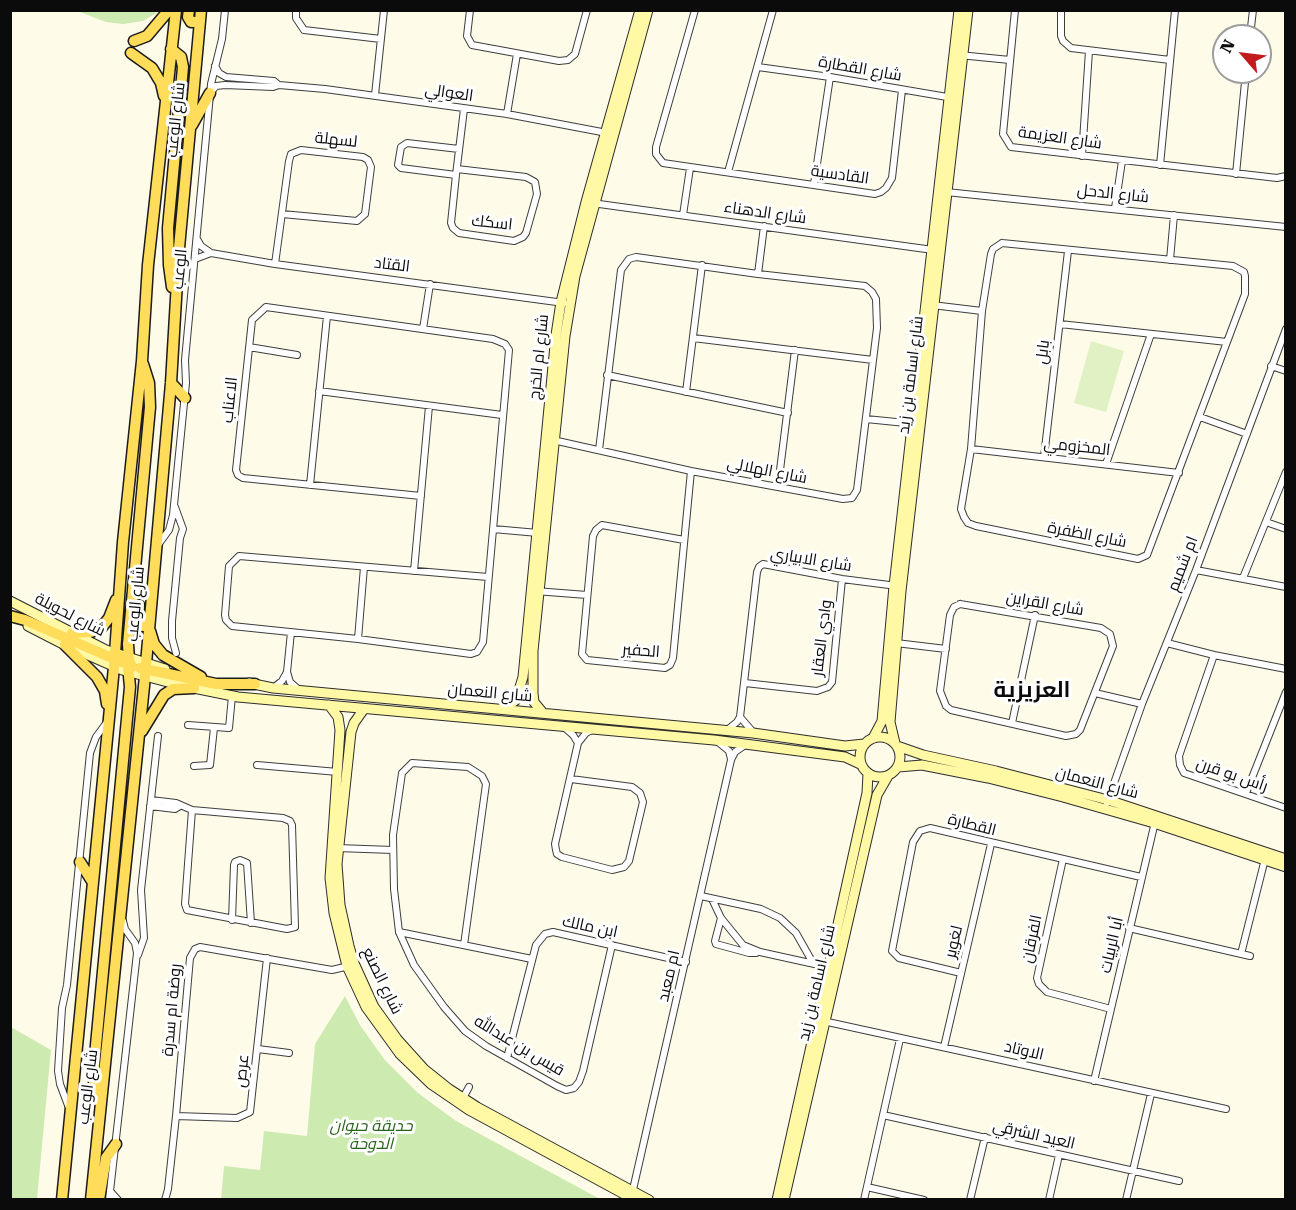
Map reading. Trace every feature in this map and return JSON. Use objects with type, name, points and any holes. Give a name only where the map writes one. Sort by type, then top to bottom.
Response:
[{"type":"main road","points":[[134,41],[147,36],[169,10]]},
{"type":"main road","name":"شارع الوعب","points":[[62,1200],[115,660],[123,542],[142,361],[148,265],[176,10]]},
{"type":"main road","points":[[189,10],[188,17],[191,22],[200,16]]},
{"type":"main road","name":"شارع الوعب","points":[[91,1200],[139,737],[171,383],[189,130],[200,16]]},
{"type":"main road","points":[[176,302],[169,265],[168,237],[182,57],[193,47],[198,38]]},
{"type":"main road","points":[[131,53],[146,62],[157,75],[166,106]]},
{"type":"main road","points":[[171,54],[182,57]]},
{"type":"main road","points":[[189,130],[210,93]]},
{"type":"main road","points":[[100,1104],[93,1075],[130,694],[128,644],[150,399],[147,376],[142,361]]},
{"type":"main road","points":[[171,383],[185,398]]},
{"type":"main road","points":[[142,493],[146,506],[146,520],[138,625],[142,627],[149,622],[154,644],[160,652],[172,662],[201,677]]},
{"type":"main road","points":[[72,633],[91,632],[102,627],[111,615],[121,589]]},
{"type":"main road","points":[[10,616],[25,620],[129,665],[216,684],[255,684]]},
{"type":"main road","points":[[65,645],[85,663],[103,686],[108,722]]},
{"type":"main road","points":[[139,737],[164,694],[173,689],[194,688]]},
{"type":"main road","points":[[108,933],[103,908],[122,701],[118,695],[111,698]]},
{"type":"main road","points":[[80,862],[92,881]]},
{"type":"main road","points":[[99,1200],[106,1158],[116,1144]]},
{"type":"street","name":"الوعب","points":[[156,548],[169,530],[174,506],[187,378],[185,360],[210,93],[214,66],[222,39],[225,10]]},
{"type":"street","points":[[296,10],[296,18],[304,30],[381,39]]},
{"type":"street","points":[[375,95],[384,10]]},
{"type":"street","points":[[470,10],[467,36],[472,45],[560,61],[568,60],[575,54],[587,10]]},
{"type":"street","name":"شارع ام الخرج","points":[[610,133],[640,10]]},
{"type":"street","name":"شارع ام الخرج","points":[[504,709],[516,700],[520,692],[535,591],[565,303],[590,203],[648,10]]},
{"type":"street","name":"القادسية","points":[[695,10],[656,147],[656,154],[663,163],[875,194],[886,188],[891,178],[902,90]]},
{"type":"street","points":[[728,172],[773,10]]},
{"type":"street","name":"شارع اسامة بن زيد","points":[[959,10],[959,55]]},
{"type":"street","name":"شارع اسامة بن زيد","points":[[873,738],[882,721],[953,98],[968,10]]},
{"type":"street","name":"شارع العزيمة","points":[[1015,10],[1003,134],[1009,145],[1014,148],[1236,174],[1278,178],[1286,176]]},
{"type":"street","points":[[1061,10],[1059,30],[1063,41],[1071,48],[1170,60]]},
{"type":"street","points":[[1160,165],[1175,10]]},
{"type":"street","points":[[1082,156],[1089,51]]},
{"type":"street","points":[[507,114],[517,54]]},
{"type":"street","points":[[959,55],[1010,60]]},
{"type":"street","name":"العوالي","points":[[214,66],[219,74],[226,77],[274,81],[279,85]]},
{"type":"street","name":"شارع القطارة","points":[[758,68],[830,77],[953,98]]},
{"type":"street","points":[[814,184],[830,77]]},
{"type":"street","points":[[1236,174],[1245,84]]},
{"type":"street","name":"العوالي","points":[[210,93],[220,85],[273,87],[279,85],[375,95],[507,114],[610,133]]},
{"type":"street","name":"اسكك","points":[[456,172],[526,177],[535,183],[537,194],[523,237],[514,241],[459,233],[451,223],[456,172],[464,109]]},
{"type":"street","points":[[456,172],[401,168],[399,165],[401,147],[407,143],[459,149]]},
{"type":"street","name":"لسهلة","points":[[275,264],[289,161],[295,151],[363,157],[368,160],[371,167],[365,214],[357,222],[282,214]]},
{"type":"street","name":"شارع العزيمة","points":[[1115,208],[1122,160]]},
{"type":"street","points":[[683,215],[690,168]]},
{"type":"street","name":"شارع الدحل","points":[[943,191],[1286,227]]},
{"type":"street","name":"شارع الدهناء","points":[[590,203],[936,250]]},
{"type":"street","points":[[1170,260],[1174,214]]},
{"type":"street","points":[[758,274],[764,226]]},
{"type":"street","points":[[197,239],[201,246],[211,253]]},
{"type":"street","name":"شارع الظفرة","points":[[1002,243],[1068,251],[1233,266],[1244,272],[1245,294],[1200,417],[1151,548],[1147,555],[1138,559],[976,526],[968,522],[961,509],[971,449],[982,311],[989,260],[993,249],[1002,243]]},
{"type":"street","name":"بابل","points":[[1044,457],[1068,251]]},
{"type":"street","points":[[195,259],[211,253]]},
{"type":"street","name":"القتاد","points":[[211,253],[275,264],[565,303]]},
{"type":"street","name":"شارع الهلالي","points":[[550,440],[691,471],[843,499],[852,498],[857,490],[878,313],[872,292],[865,286],[636,257],[624,263],[621,270],[599,450]]},
{"type":"street","points":[[686,392],[702,265]]},
{"type":"street","points":[[423,329],[430,284]]},
{"type":"street","points":[[930,305],[982,311]]},
{"type":"street","name":"الاعناب","points":[[421,496],[243,478],[238,475],[236,470],[252,320],[266,307],[494,339],[505,344],[509,350],[483,642],[477,652],[471,654],[232,626],[226,620],[229,566],[238,556],[488,577]]},
{"type":"street","points":[[310,485],[327,316]]},
{"type":"street","points":[[1060,324],[1227,342]]},
{"type":"street","name":"ام شميم","points":[[1106,804],[1286,329]]},
{"type":"street","points":[[1106,464],[1151,334]]},
{"type":"street","points":[[693,338],[873,360]]},
{"type":"street","points":[[249,347],[297,355]]},
{"type":"street","points":[[778,486],[795,350]]},
{"type":"street","points":[[1271,366],[1286,371]]},
{"type":"street","points":[[607,375],[788,413]]},
{"type":"street","points":[[319,391],[502,415]]},
{"type":"street","points":[[414,571],[429,406]]},
{"type":"street","points":[[1200,417],[1247,434]]},
{"type":"street","points":[[866,419],[917,424]]},
{"type":"street","name":"المخزومي","points":[[971,449],[1179,473]]},
{"type":"street","name":"الحفير","points":[[684,540],[602,525],[596,530],[593,536],[582,654],[587,660],[665,668],[670,665],[673,658],[691,471]]},
{"type":"street","points":[[1243,578],[1286,472]]},
{"type":"street","points":[[174,506],[182,522],[183,532],[180,538],[171,630],[176,653]]},
{"type":"street","points":[[1266,522],[1286,529]]},
{"type":"street","points":[[493,529],[541,533]]},
{"type":"street","points":[[169,530],[176,530],[180,538]]},
{"type":"street","name":"شارع الابياري","points":[[740,717],[759,567],[763,564],[842,579],[898,586]]},
{"type":"street","points":[[358,639],[364,567]]},
{"type":"street","points":[[1196,570],[1286,587]]},
{"type":"street","name":"وادي العقار","points":[[745,683],[818,691],[828,687],[832,682],[842,579]]},
{"type":"street","points":[[535,591],[587,595]]},
{"type":"street","name":"شارع ام الخرج","points":[[535,591],[533,693],[534,702],[543,713]]},
{"type":"street","name":"شارع لحويلة","points":[[10,601],[72,633],[115,660]]},
{"type":"street","name":"شارع القراين","points":[[960,604],[1101,628],[1110,634],[1113,646],[1080,730],[1071,736],[951,710],[946,706],[940,692],[946,649],[950,615],[954,607],[960,604]]},
{"type":"street","points":[[1012,723],[1035,615]]},
{"type":"street","name":"شارع لحويلة","points":[[10,616],[65,645],[115,660]]},
{"type":"street","points":[[291,632],[287,672],[290,682],[300,690]]},
{"type":"street","points":[[892,643],[946,649]]},
{"type":"street","name":"شارع اسامة بن زيد","points":[[892,643],[890,722],[896,744]]},
{"type":"street","points":[[1167,643],[1286,669]]},
{"type":"street","name":"رأس بو قرن","points":[[1214,655],[1179,756],[1180,765],[1185,773],[1286,808]]},
{"type":"street","name":"شارع النعمان","points":[[145,669],[273,688],[726,730],[845,746],[864,744]]},
{"type":"street","name":"شارع النعمان","points":[[145,669],[194,688],[232,696],[364,710],[714,740],[845,757],[860,764]]},
{"type":"street","points":[[273,688],[282,681],[287,672]]},
{"type":"street","points":[[1246,793],[1286,692]]},
{"type":"street","points":[[1095,693],[1143,704]]},
{"type":"street","points":[[188,725],[226,729],[231,726],[232,696]]},
{"type":"street","name":"شارع الصنع","points":[[329,705],[338,717],[340,730],[335,848],[340,905],[351,965],[366,1007],[400,1054],[431,1084],[469,1110],[632,1196],[649,1200]]},
{"type":"street","name":"شارع الصنع","points":[[335,848],[351,732],[354,723],[364,710]]},
{"type":"street","points":[[726,730],[740,717],[753,733]]},
{"type":"street","name":"شارع الوعب","points":[[70,1120],[69,1107],[58,1078],[57,1063],[62,1008],[68,985],[90,753],[96,737],[108,722]]},
{"type":"street","points":[[562,727],[568,730],[578,743]]},
{"type":"street","points":[[194,766],[210,765],[214,728]]},
{"type":"street","points":[[570,779],[632,787],[640,793],[643,802],[629,861],[624,867],[612,870],[557,854],[555,844],[578,743],[592,729]]},
{"type":"street","points":[[137,958],[143,943],[145,928],[141,890],[158,736]]},
{"type":"street","points":[[885,737],[896,744],[900,756],[898,767],[888,776],[877,778],[868,774],[860,764],[860,753],[864,744],[873,738],[885,737]]},
{"type":"street","points":[[714,740],[726,747],[731,760]]},
{"type":"street","points":[[731,760],[739,748],[749,744]]},
{"type":"street","name":"شارع النعمان","points":[[896,744],[923,755],[996,771],[1155,819],[1265,856],[1286,860]]},
{"type":"street","name":"ام معبد","points":[[632,1196],[731,760]]},
{"type":"street","name":"قيس بن عبدالله","points":[[464,945],[486,784],[482,776],[468,766],[412,763],[402,773],[393,835],[394,889],[399,932],[414,965],[444,1007],[465,1031],[557,1086],[567,1090],[574,1088],[583,1071],[612,945]]},
{"type":"street","points":[[256,765],[338,772]]},
{"type":"street","name":"شارع النعمان","points":[[898,767],[922,765],[1106,804]]},
{"type":"street","name":"شارع اسامة بن زيد","points":[[784,1200],[820,1021],[828,967],[867,793],[868,774]]},
{"type":"street","name":"شارع اسامة بن زيد","points":[[777,1200],[877,795],[888,776]]},
{"type":"street","points":[[150,803],[176,803],[192,810],[283,818],[290,821],[292,825],[295,927],[287,930],[187,910],[185,904],[192,810]]},
{"type":"street","name":"أبا الربيات","points":[[1094,1081],[1155,819]]},
{"type":"street","name":"القطارة","points":[[961,973],[899,958],[892,951],[913,842],[920,831],[930,828],[1141,877]]},
{"type":"street","name":"لغوير","points":[[944,1047],[991,844]]},
{"type":"street","points":[[335,848],[393,850]]},
{"type":"street","points":[[1241,954],[1265,856]]},
{"type":"street","name":"شارع النعمان","points":[[1265,856],[1286,867]]},
{"type":"street","name":"الفرقان","points":[[1063,859],[1037,978],[1039,984],[1047,992],[1111,1009]]},
{"type":"street","points":[[232,920],[234,865],[240,860],[247,863],[251,923]]},
{"type":"street","points":[[701,896],[761,909],[780,918],[796,933],[813,963]]},
{"type":"street","points":[[712,899],[721,918],[743,945],[760,952],[828,967]]},
{"type":"street","points":[[109,1200],[137,958],[137,948],[125,929],[121,911]]},
{"type":"street","points":[[721,918],[715,939],[716,944],[749,953],[760,952]]},
{"type":"street","points":[[132,939],[140,937],[145,928]]},
{"type":"street","points":[[1129,928],[1250,956]]},
{"type":"street","points":[[399,932],[532,959]]},
{"type":"street","name":"ابن مالك","points":[[507,1058],[536,945],[545,934],[553,932],[686,962]]},
{"type":"street","name":"روضة ام سدرة","points":[[165,1200],[176,1116],[190,958],[195,949],[200,947],[332,970],[351,965]]},
{"type":"street","name":"عرص","points":[[176,1116],[237,1118],[250,1112],[267,958]]},
{"type":"street","name":"شارع الصنع","points":[[351,965],[374,1006],[397,1039],[424,1069],[463,1098],[632,1196]]},
{"type":"street","name":"الاوتاد","points":[[820,1021],[1227,1109]]},
{"type":"street","points":[[864,1200],[900,1039]]},
{"type":"street","points":[[258,1049],[289,1053]]},
{"type":"street","points":[[463,1098],[469,1087]]},
{"type":"street","points":[[1126,1200],[1151,1094]]},
{"type":"street","name":"العيد الشرقي","points":[[883,1115],[1179,1181]]},
{"type":"street","points":[[970,1200],[985,1137]]},
{"type":"street","points":[[1049,1200],[1059,1155]]},
{"type":"street","points":[[867,1187],[924,1200]]},
{"type":"street","points":[[110,1191],[118,1200]]},
{"type":"green space","points":[[160,10],[143,21],[123,24],[106,22],[77,11]]},
{"type":"green space","points":[[1091,341],[1124,351],[1106,412],[1074,403]]},
{"type":"green space","name":"حديقة حيوان الدوحة","points":[[345,996],[360,1025],[384,1059],[418,1093],[456,1121],[600,1199],[221,1199],[224,1166],[260,1170],[264,1131],[307,1136],[315,1044]]},
{"type":"green space","points":[[11,1027],[51,1050],[37,1199],[11,1199]]},
{"type":"district","name":"العزيزية","points":[[1032,691]]}]
